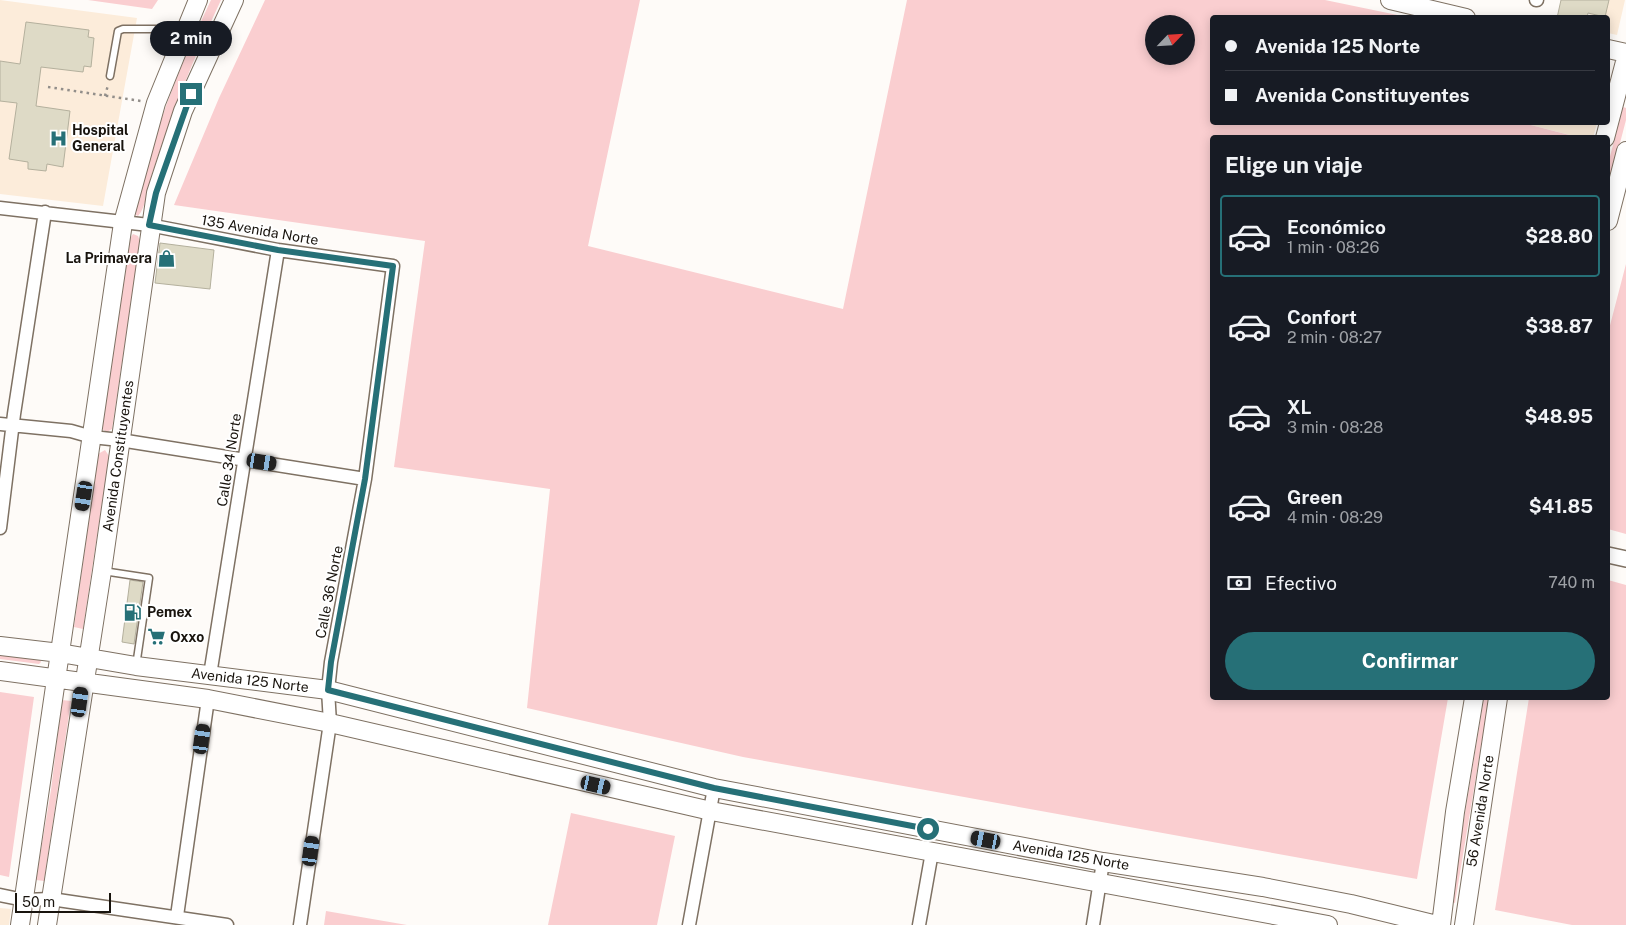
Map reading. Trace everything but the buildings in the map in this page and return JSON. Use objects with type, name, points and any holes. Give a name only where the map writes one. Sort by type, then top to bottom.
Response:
[{"type":"main road","name":"Avenida Constituyentes","points":[[20,925],[123,223],[156,104],[198,0]]},
{"type":"main road","name":"Avenida Constituyentes","points":[[47,925],[83,682],[102,571],[149,225],[156,193],[183,111],[234,0]]},
{"type":"main road","points":[[1390,0],[1453,15]]},
{"type":"main road","points":[[1610,49],[1626,53]]},
{"type":"main road","points":[[1610,119],[1626,58]]},
{"type":"main road","points":[[1610,213],[1626,150]]},
{"type":"main road","name":"Avenida 125 Norte","points":[[0,646],[60,653],[136,666],[328,690],[714,788],[1103,862],[1263,886],[1439,925]]},
{"type":"main road","name":"Avenida 125 Norte","points":[[0,671],[208,699],[330,723],[711,811],[1101,885],[1328,925]]},
{"type":"main road","name":"56 Avenida Norte","points":[[1439,925],[1474,700]]},
{"type":"main road","name":"56 Avenida Norte","points":[[1464,925],[1498,700]]},
{"type":"main road","name":"56 Avenida Norte","points":[[1351,904],[1366,900],[1423,910],[1432,908],[1445,883]]},
{"type":"street","name":"135 Avenida Norte","points":[[0,208],[149,225],[278,250],[393,266]]},
{"type":"street","points":[[0,528],[6,425],[45,212]]},
{"type":"street","name":"Calle 34 Norte","points":[[210,675],[278,250]]},
{"type":"street","name":"Calle 36 Norte","points":[[300,925],[330,723],[328,690],[331,662],[365,479],[393,266]]},
{"type":"street","points":[[6,425],[71,431],[92,437],[245,459],[365,479]]},
{"type":"street","points":[[1610,556],[1626,560]]},
{"type":"street","points":[[177,916],[208,699]]},
{"type":"street","points":[[689,925],[714,788]]},
{"type":"street","points":[[919,925],[932,852]]},
{"type":"street","points":[[1093,925],[1101,885],[1103,862]]},
{"type":"street","points":[[0,895],[24,900],[51,898],[227,925]]},
{"type":"lane","points":[[110,76],[118,31],[123,29],[185,29]]},
{"type":"lane","points":[[102,571],[149,578],[136,666]]},
{"type":"path","points":[[48,87],[156,104]]},
{"type":"shaded area","name":"Hospital General","points":[[0,0],[137,18],[103,206],[0,194]]},
{"type":"shaded area","points":[[88,0],[158,0],[152,9]]},
{"type":"shaded area","points":[[211,0],[221,0],[192,64],[175,108],[159,152],[145,202],[138,216],[134,214],[141,186],[166,105],[187,52]]},
{"type":"shaded area","points":[[265,0],[640,0],[588,246],[843,309],[907,0],[1325,0],[1397,15],[1210,15],[1210,125],[1531,125],[1569,135],[1210,135],[1210,700],[1448,700],[1417,879],[743,757],[527,708],[550,489],[394,467],[425,241],[174,205],[219,98]]},
{"type":"shaded area","points":[[1592,0],[1625,0],[1617,35],[1610,33],[1610,15],[1590,15]]},
{"type":"shaded area","points":[[1623,107],[1626,108],[1626,120],[1610,181],[1610,156]]},
{"type":"shaded area","points":[[1531,125],[1596,125],[1594,135],[1570,135]]},
{"type":"shaded area","points":[[133,234],[138,236],[140,241],[112,429],[107,432],[102,429],[129,240]]},
{"type":"shaded area","points":[[1626,264],[1626,534],[1610,530],[1610,325]]},
{"type":"shaded area","points":[[105,450],[109,456],[83,629],[74,627],[98,454]]},
{"type":"shaded area","points":[[1610,581],[1626,585],[1626,925],[1572,925],[1495,910],[1529,700],[1610,700]]},
{"type":"shaded area","points":[[0,654],[40,659],[41,662],[39,664],[0,659]]},
{"type":"shaded area","points":[[0,692],[34,697],[9,877],[0,875]]},
{"type":"shaded area","points":[[62,700],[71,701],[44,881],[36,880],[51,790]]},
{"type":"shaded area","points":[[1484,700],[1489,700],[1455,903],[1451,902]]},
{"type":"shaded area","points":[[571,813],[675,836],[657,925],[548,925]]},
{"type":"shaded area","points":[[0,908],[11,909],[9,925],[0,925]]},
{"type":"shaded area","points":[[326,911],[407,925],[324,925]]},
{"type":"place","name":"Hospital General","points":[[58,138]]},
{"type":"place","name":"La Primavera","points":[[166,258]]},
{"type":"place","name":"Pemex","points":[[133,612]]},
{"type":"place","name":"Oxxo","points":[[156,637]]},
{"type":"route","points":[[191,94],[183,111],[156,193],[149,225],[278,250],[393,266],[365,479],[331,662],[328,690],[714,788],[928,829]]}]
